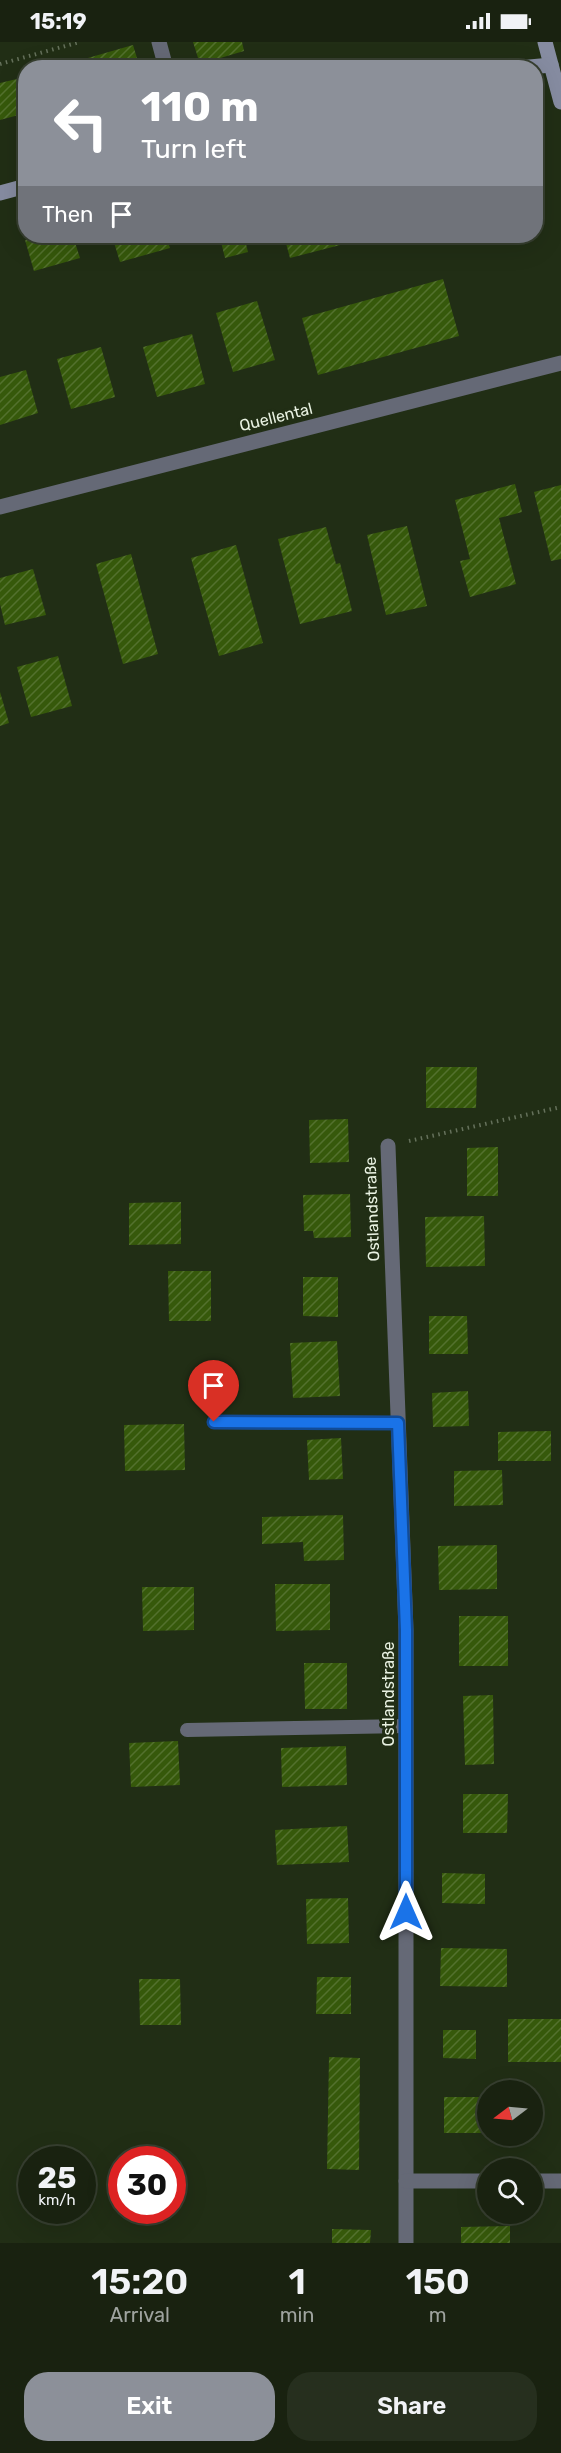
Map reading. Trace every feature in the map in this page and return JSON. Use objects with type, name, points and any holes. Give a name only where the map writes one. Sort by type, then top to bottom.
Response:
[{"type":"main road","points":[[545,42],[556,64],[561,102]]},
{"type":"main road","points":[[0,193],[18,188]]},
{"type":"street","points":[[159,42],[164,60]]},
{"type":"street","name":"Quellental","points":[[0,507],[561,363]]},
{"type":"street","name":"Ostlandstraße","points":[[388,1146],[406,1630],[406,2243]]},
{"type":"street","points":[[406,2181],[477,2181]]},
{"type":"street","points":[[543,2181],[561,2181]]},
{"type":"lane","points":[[214,1422],[398,1423]]},
{"type":"lane","points":[[187,1730],[406,1726]]},
{"type":"path","points":[[0,64],[81,42]]},
{"type":"path","points":[[388,1146],[561,1107]]},
{"type":"building","points":[[193,42],[242,42],[244,51],[214,60],[199,60]]},
{"type":"building","points":[[133,45],[138,60],[81,60]]},
{"type":"building","points":[[18,79],[18,115],[0,120],[0,83]]},
{"type":"building","points":[[26,243],[75,243],[80,258],[34,271]]},
{"type":"building","points":[[114,243],[168,243],[170,248],[120,262]]},
{"type":"building","points":[[221,243],[246,243],[248,252],[225,258]]},
{"type":"building","points":[[286,243],[348,243],[290,258]]},
{"type":"building","points":[[443,279],[459,336],[318,375],[302,318]]},
{"type":"building","points":[[257,301],[275,360],[233,372],[216,313]]},
{"type":"building","points":[[192,334],[205,384],[157,397],[143,347]]},
{"type":"building","points":[[101,347],[115,397],[71,409],[57,359]]},
{"type":"building","points":[[26,370],[38,413],[0,425],[0,377]]},
{"type":"building","points":[[515,484],[522,512],[499,518],[516,584],[470,597],[460,561],[470,559],[455,500]]},
{"type":"building","points":[[561,485],[561,559],[551,561],[534,492]]},
{"type":"building","points":[[407,526],[427,606],[386,615],[367,535]]},
{"type":"building","points":[[326,527],[336,564],[340,563],[352,611],[300,624],[278,539]]},
{"type":"building","points":[[236,545],[263,643],[219,656],[191,558]]},
{"type":"building","points":[[131,554],[158,654],[123,664],[96,564]]},
{"type":"building","points":[[33,569],[46,615],[5,625],[0,604],[0,578]]},
{"type":"building","points":[[58,656],[72,706],[31,717],[17,667]]},
{"type":"building","points":[[0,692],[9,723],[0,726]]},
{"type":"building","points":[[426,1067],[477,1067],[476,1108],[426,1108]]},
{"type":"building","points":[[348,1119],[349,1162],[310,1163],[309,1120]]},
{"type":"building","points":[[498,1147],[498,1196],[467,1196],[467,1148]]},
{"type":"building","points":[[350,1194],[351,1237],[314,1238],[313,1231],[304,1231],[303,1195]]},
{"type":"building","points":[[181,1202],[181,1244],[129,1245],[129,1203]]},
{"type":"building","points":[[484,1216],[485,1266],[426,1267],[425,1217]]},
{"type":"building","points":[[168,1271],[211,1271],[211,1321],[169,1321]]},
{"type":"building","points":[[303,1277],[338,1277],[338,1317],[303,1316]]},
{"type":"building","points":[[429,1316],[467,1316],[468,1354],[429,1354]]},
{"type":"building","points":[[337,1341],[340,1396],[293,1398],[290,1343]]},
{"type":"building","points":[[468,1391],[469,1426],[433,1427],[432,1393]]},
{"type":"building","points":[[184,1424],[185,1470],[125,1471],[124,1425]]},
{"type":"building","points":[[551,1431],[551,1461],[498,1461],[498,1432]]},
{"type":"building","points":[[341,1438],[343,1479],[309,1480],[307,1440]]},
{"type":"building","points":[[502,1470],[503,1505],[454,1506],[454,1471]]},
{"type":"building","points":[[343,1515],[344,1560],[304,1561],[303,1542],[262,1544],[262,1517]]},
{"type":"building","points":[[497,1545],[497,1589],[439,1590],[438,1546]]},
{"type":"building","points":[[275,1584],[330,1584],[330,1630],[276,1631]]},
{"type":"building","points":[[142,1587],[194,1587],[194,1630],[143,1631]]},
{"type":"building","points":[[459,1616],[508,1616],[508,1666],[459,1666]]},
{"type":"building","points":[[304,1663],[347,1663],[347,1709],[305,1709]]},
{"type":"building","points":[[493,1695],[494,1764],[465,1765],[463,1696]]},
{"type":"building","points":[[178,1741],[180,1785],[131,1787],[129,1743]]},
{"type":"building","points":[[346,1746],[347,1785],[282,1787],[281,1748]]},
{"type":"building","points":[[463,1794],[508,1794],[507,1833],[463,1833]]},
{"type":"building","points":[[347,1826],[349,1862],[277,1865],[275,1830]]},
{"type":"building","points":[[442,1873],[485,1874],[485,1904],[442,1903]]},
{"type":"building","points":[[348,1898],[349,1943],[307,1944],[306,1899]]},
{"type":"building","points":[[441,1948],[507,1949],[507,1987],[440,1986]]},
{"type":"building","points":[[317,1977],[351,1977],[351,2014],[316,2014]]},
{"type":"building","points":[[139,1979],[180,1979],[181,2025],[140,2025]]},
{"type":"building","points":[[508,2019],[561,2019],[561,2062],[508,2062]]},
{"type":"building","points":[[443,2030],[476,2030],[476,2059],[443,2058]]},
{"type":"building","points":[[329,2057],[360,2058],[359,2170],[327,2169]]},
{"type":"building","points":[[444,2097],[477,2097],[477,2133],[444,2133]]},
{"type":"building","points":[[510,2226],[510,2243],[461,2243],[461,2227]]},
{"type":"building","points":[[332,2229],[371,2230],[370,2243],[332,2243]]},
{"type":"route","points":[[214,1422],[398,1423],[406,1630],[406,1912]]}]
